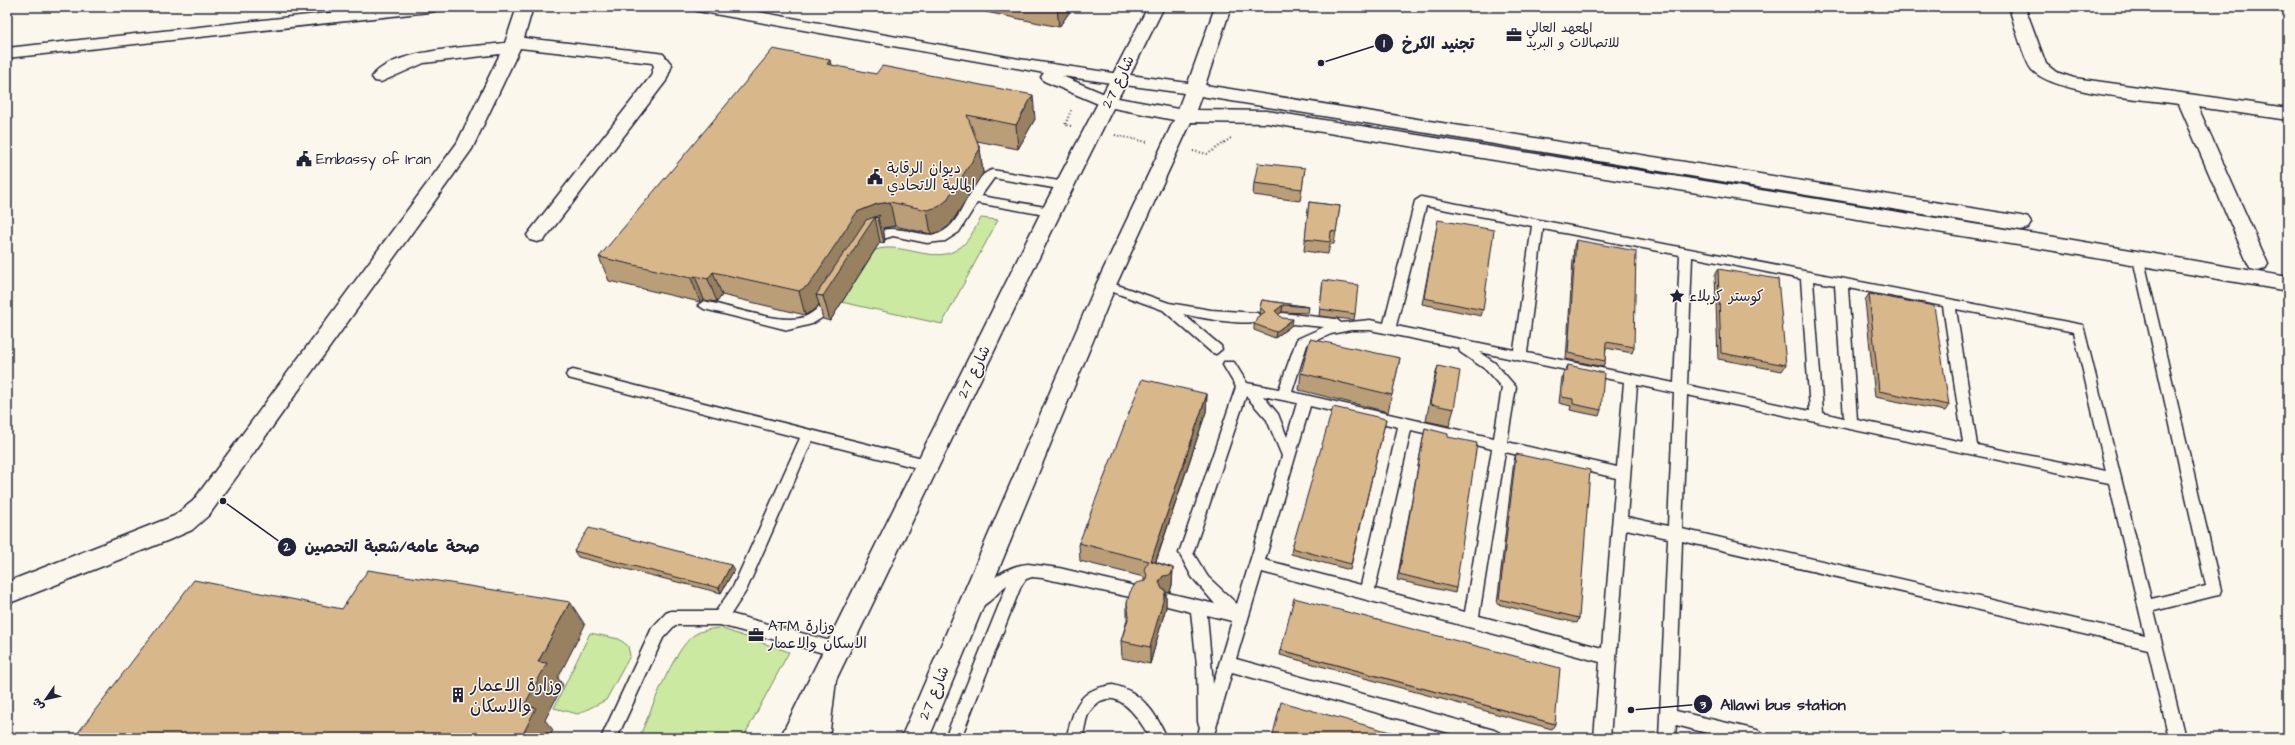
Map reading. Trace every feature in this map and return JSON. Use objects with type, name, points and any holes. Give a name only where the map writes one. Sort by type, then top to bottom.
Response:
[{"type":"street","points":[[7,53],[429,7]]},
{"type":"street","points":[[7,593],[183,523],[201,508],[395,239],[465,145],[513,45],[525,7]]},
{"type":"street","points":[[703,7],[1020,64],[1194,89],[1946,210],[2288,269]]},
{"type":"street","name":"شارع 27","points":[[794,738],[929,466],[1051,212],[1156,7]]},
{"type":"street","name":"شارع 27","points":[[915,738],[1106,284],[1185,116],[1223,7]]},
{"type":"street","points":[[2017,7],[2038,66],[2050,76],[2072,83],[2186,98],[2288,114]]},
{"type":"street","points":[[381,77],[404,64],[421,58],[513,45],[657,58],[663,65],[660,77],[537,235]]},
{"type":"street","points":[[1020,64],[1108,102],[1185,116],[1267,117],[2139,258],[2288,284]]},
{"type":"street","points":[[2186,98],[2258,264]]},
{"type":"street","points":[[815,738],[823,680]]},
{"type":"lane","points":[[861,250],[867,240],[880,234],[895,232],[928,239],[946,236],[959,225],[975,199],[985,178],[992,174],[1065,186]]},
{"type":"lane","points":[[975,199],[1051,212]]},
{"type":"lane","points":[[1389,330],[1420,201],[2079,328],[2178,738]]},
{"type":"lane","points":[[1520,356],[1538,224]]},
{"type":"lane","points":[[1667,738],[1686,252]]},
{"type":"lane","points":[[2139,258],[2214,590],[2146,607]]},
{"type":"lane","points":[[1807,276],[1817,417]]},
{"type":"lane","points":[[1841,282],[1851,425]]},
{"type":"lane","points":[[1106,284],[1167,307],[1212,315],[1257,318]]},
{"type":"lane","points":[[704,306],[788,326],[808,321],[821,313],[838,287]]},
{"type":"lane","points":[[1949,303],[1971,449]]},
{"type":"lane","points":[[1167,307],[1216,349]]},
{"type":"lane","points":[[1282,318],[1350,325],[1370,325],[2116,479]]},
{"type":"lane","points":[[1284,395],[1302,342],[1324,330],[1350,325]]},
{"type":"lane","points":[[1446,341],[1467,350],[1484,361],[1509,387],[1471,620]]},
{"type":"lane","points":[[1229,365],[1243,387],[1256,396],[1273,418],[1285,442],[1288,455]]},
{"type":"lane","points":[[573,375],[929,466]]},
{"type":"lane","points":[[1602,738],[1631,379]]},
{"type":"lane","points":[[1243,387],[1284,395],[1623,474]]},
{"type":"lane","points":[[1241,616],[1222,602],[1196,574],[1186,553],[1243,387]]},
{"type":"lane","points":[[1206,736],[1305,400]]},
{"type":"lane","points":[[1367,593],[1406,423]]},
{"type":"lane","points":[[720,618],[739,591],[808,435]]},
{"type":"lane","points":[[1619,521],[2155,644]]},
{"type":"lane","points":[[1256,564],[1608,657]]},
{"type":"lane","points":[[971,607],[1011,574],[1020,570],[1031,570],[1139,593]]},
{"type":"lane","points":[[953,738],[1015,583],[1021,575],[1031,570]]},
{"type":"lane","points":[[1168,600],[1241,616]]},
{"type":"lane","points":[[1198,606],[1205,665],[1206,736]]},
{"type":"lane","points":[[608,738],[657,633],[671,618],[720,618],[838,650]]},
{"type":"lane","points":[[1227,664],[1494,738]]},
{"type":"lane","points":[[1074,738],[1084,707],[1097,695],[1109,692],[1130,697],[1140,707],[1159,738]]},
{"type":"lane","points":[[1668,716],[1757,738]]},
{"type":"green space","points":[[981,218],[998,220],[942,324],[841,302],[875,250],[886,248],[934,255],[945,254],[956,250],[966,242]]},
{"type":"green space","points":[[720,628],[789,652],[743,738],[639,738],[670,668],[686,643],[694,635],[700,632]]},
{"type":"green space","points":[[590,633],[619,639],[628,646],[630,656],[606,700],[578,714],[554,708]]},
{"type":"building","points":[[773,49],[830,60],[827,64],[876,74],[882,66],[1033,95],[1016,125],[967,115],[980,149],[946,201],[938,207],[927,210],[890,202],[877,204],[857,212],[809,285],[799,291],[713,272],[708,279],[695,276],[691,278],[599,257]]},
{"type":"building","points":[[1258,163],[1305,168],[1302,189],[1254,183]]},
{"type":"building","points":[[1309,202],[1340,206],[1336,232],[1331,231],[1330,242],[1305,239]]},
{"type":"building","points":[[880,215],[878,218],[875,217],[823,296],[816,295],[866,220]]},
{"type":"building","points":[[1438,220],[1494,230],[1483,310],[1424,298]]},
{"type":"building","points":[[1576,240],[1636,251],[1634,347],[1606,342],[1605,361],[1568,353]]},
{"type":"building","points":[[1718,269],[1778,279],[1786,365],[1721,353]]},
{"type":"building","points":[[1323,280],[1358,285],[1355,314],[1320,309]]},
{"type":"building","points":[[1869,294],[1934,306],[1949,405],[1879,391]]},
{"type":"building","points":[[1262,300],[1309,307],[1283,305],[1275,311],[1282,318],[1293,319],[1276,332],[1254,324],[1257,317],[1265,312],[1260,307]]},
{"type":"building","points":[[1310,339],[1400,358],[1392,395],[1301,373]]},
{"type":"building","points":[[1568,365],[1604,373],[1601,410],[1573,404],[1573,399],[1562,397],[1564,371],[1567,371]]},
{"type":"building","points":[[1438,366],[1460,371],[1454,409],[1430,404]]},
{"type":"building","points":[[1142,379],[1207,394],[1151,561],[1173,568],[1171,575],[1163,576],[1159,582],[1162,589],[1166,590],[1150,647],[1121,641],[1129,616],[1127,603],[1130,592],[1136,583],[1145,581],[1147,575],[1144,569],[1149,561],[1079,543]]},
{"type":"building","points":[[1333,407],[1386,419],[1351,564],[1292,548]]},
{"type":"building","points":[[1425,428],[1448,434],[1448,437],[1477,443],[1456,588],[1399,574]]},
{"type":"building","points":[[1516,454],[1590,470],[1579,618],[1499,599]]},
{"type":"building","points":[[589,528],[731,565],[719,588],[574,551]]},
{"type":"building","points":[[368,570],[570,602],[538,662],[547,663],[524,706],[536,708],[521,738],[74,738],[194,580],[342,609]]},
{"type":"building","points":[[1294,598],[1560,668],[1555,724],[1281,650]]},
{"type":"building","points":[[1281,702],[1412,738],[1272,738]]},
{"type":"place","name":"المعهد العالي للاتصالات و البريد","points":[[1514,35]]},
{"type":"place","name":"تجنيد الكرخ","points":[[1321,63]]},
{"type":"place","name":"Embassy of Iran","points":[[304,159]]},
{"type":"place","name":"ديوان الرقابة المالية الاتحادي","points":[[875,177]]},
{"type":"place","name":"كوستر كربلاء","points":[[1677,296]]},
{"type":"place","name":"صحة عامه/شعبة التحصين","points":[[223,501]]},
{"type":"place","name":"ATM وزارة الاسكان والاعمار","points":[[756,635]]},
{"type":"place","name":"وزارة الاعمار والاسكان","points":[[458,695]]},
{"type":"place","name":"Allawi bus station","points":[[1631,710]]}]
